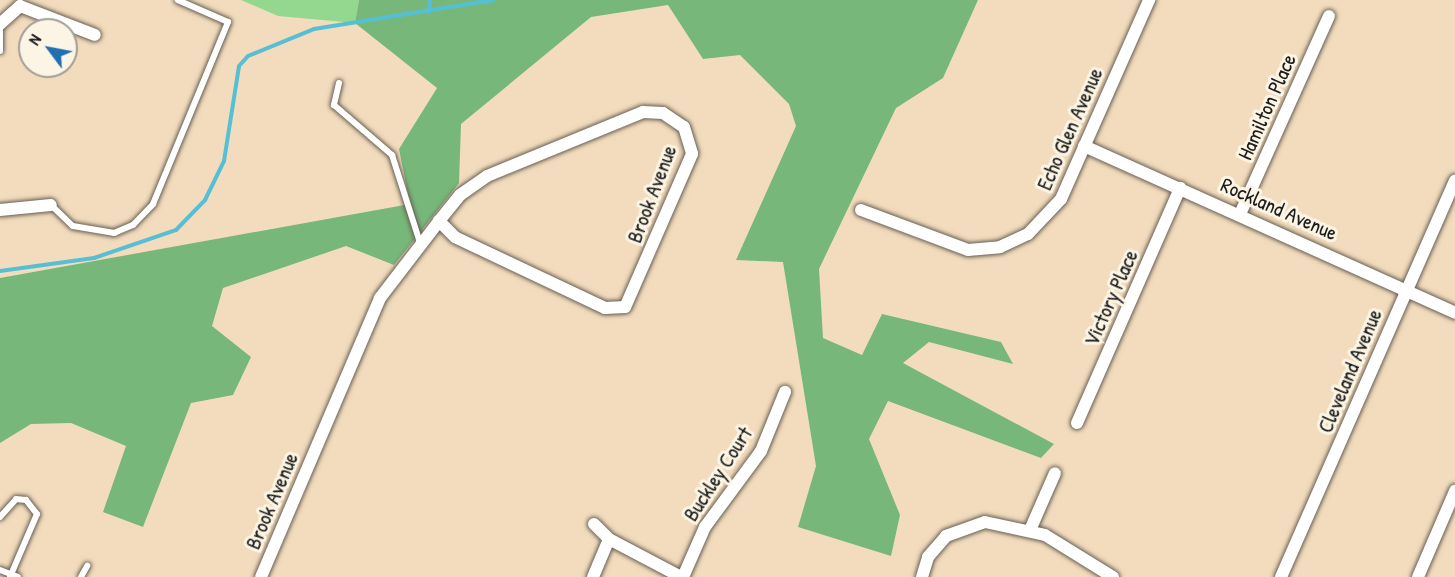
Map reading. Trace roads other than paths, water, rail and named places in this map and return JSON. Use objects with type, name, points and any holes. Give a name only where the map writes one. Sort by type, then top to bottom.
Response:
[{"type":"street","name":"Echo Glen Avenue","points":[[861,210],[954,248],[1000,247],[1028,234],[1052,213],[1149,0]]},
{"type":"street","points":[[0,25],[16,3],[94,35]]},
{"type":"street","name":"Hamilton Place","points":[[1240,214],[1329,16]]},
{"type":"street","name":"Brook Avenue","points":[[261,577],[380,298],[420,243],[460,195],[487,176],[643,112],[667,114],[689,135],[690,160],[630,301],[617,310],[454,237],[439,221]]},
{"type":"street","name":"Rockland Avenue","points":[[1084,146],[1240,214],[1455,313]]},
{"type":"street","name":"Cleveland Avenue","points":[[1281,577],[1455,180]]},
{"type":"street","name":"Victory Place","points":[[1077,423],[1180,188]]},
{"type":"street","points":[[0,210],[51,205]]},
{"type":"street","name":"Buckley Court","points":[[682,577],[705,527],[761,451],[785,392]]},
{"type":"street","points":[[1030,530],[1054,473]]},
{"type":"street","points":[[1418,577],[1455,491]]},
{"type":"street","points":[[922,577],[928,557],[946,536],[971,525],[999,523],[1030,530],[1068,546],[1113,577]]},
{"type":"street","points":[[594,524],[609,539],[682,577]]},
{"type":"street","points":[[592,577],[609,539]]},
{"type":"lane","points":[[51,205],[73,226],[114,232],[133,225],[153,204],[228,22],[178,0]]},
{"type":"lane","points":[[0,25],[0,51]]},
{"type":"lane","points":[[339,83],[334,105],[392,155],[420,243]]},
{"type":"lane","points":[[0,517],[16,499],[26,500],[37,514],[13,576],[0,570]]},
{"type":"lane","points":[[81,577],[87,566]]},
{"type":"waterway","points":[[429,12],[430,0]]},
{"type":"waterway","points":[[0,271],[94,258],[176,230],[205,200],[224,161],[239,66],[248,56],[314,29],[494,0]]}]
